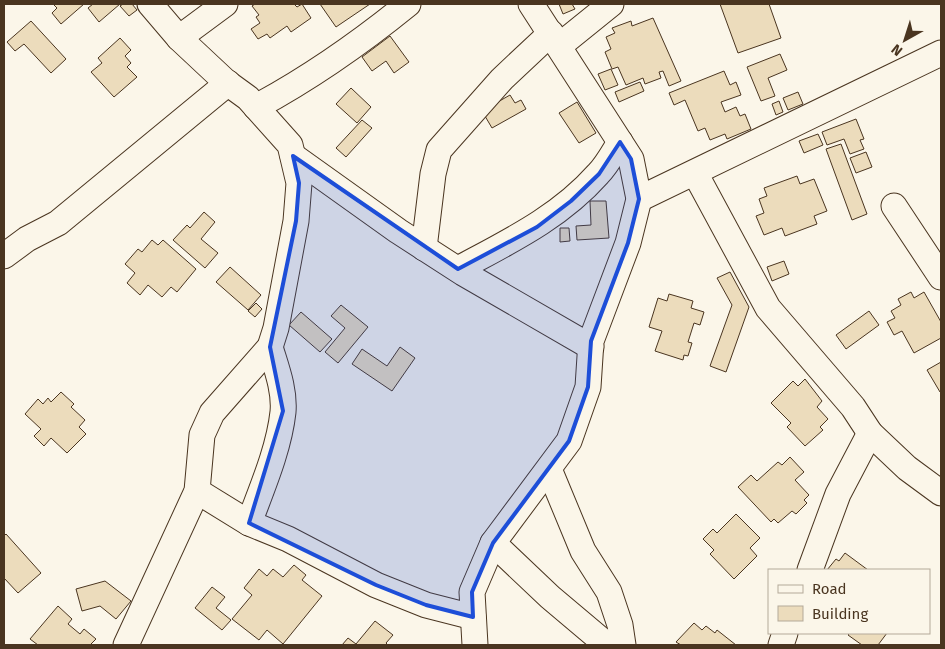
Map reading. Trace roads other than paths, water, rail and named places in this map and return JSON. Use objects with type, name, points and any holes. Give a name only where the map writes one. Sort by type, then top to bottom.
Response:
[{"type":"street","points":[[126,645],[197,491],[202,435],[212,413],[270,347],[276,328],[296,221],[299,183],[290,145],[256,107],[179,38],[150,4]]},
{"type":"street","points":[[179,38],[225,4]]},
{"type":"street","points":[[256,107],[302,82],[370,34],[408,4]]},
{"type":"street","points":[[475,645],[472,592],[493,543],[569,441],[588,387],[591,347],[628,242],[639,199],[631,159],[531,4]]},
{"type":"street","points":[[424,248],[433,174],[439,150],[502,79],[555,40],[611,4]]},
{"type":"street","points":[[639,199],[941,53]]},
{"type":"street","points":[[4,256],[27,239],[58,223],[228,83]]},
{"type":"street","points":[[458,269],[537,227],[571,201],[599,174],[620,142]]},
{"type":"street","points":[[293,156],[424,248],[591,347]]},
{"type":"street","points":[[695,173],[768,308],[852,407],[870,434],[907,468],[941,493]]},
{"type":"street","points":[[894,206],[941,277]]},
{"type":"street","points":[[249,523],[275,446],[283,411],[282,392],[270,347]]},
{"type":"street","points":[[810,569],[838,494],[870,434]]},
{"type":"street","points":[[549,469],[583,551],[608,592],[620,625],[623,645]]},
{"type":"street","points":[[197,491],[249,523],[288,538],[376,585],[426,605],[473,617]]},
{"type":"street","points":[[493,543],[550,597],[607,645]]}]
